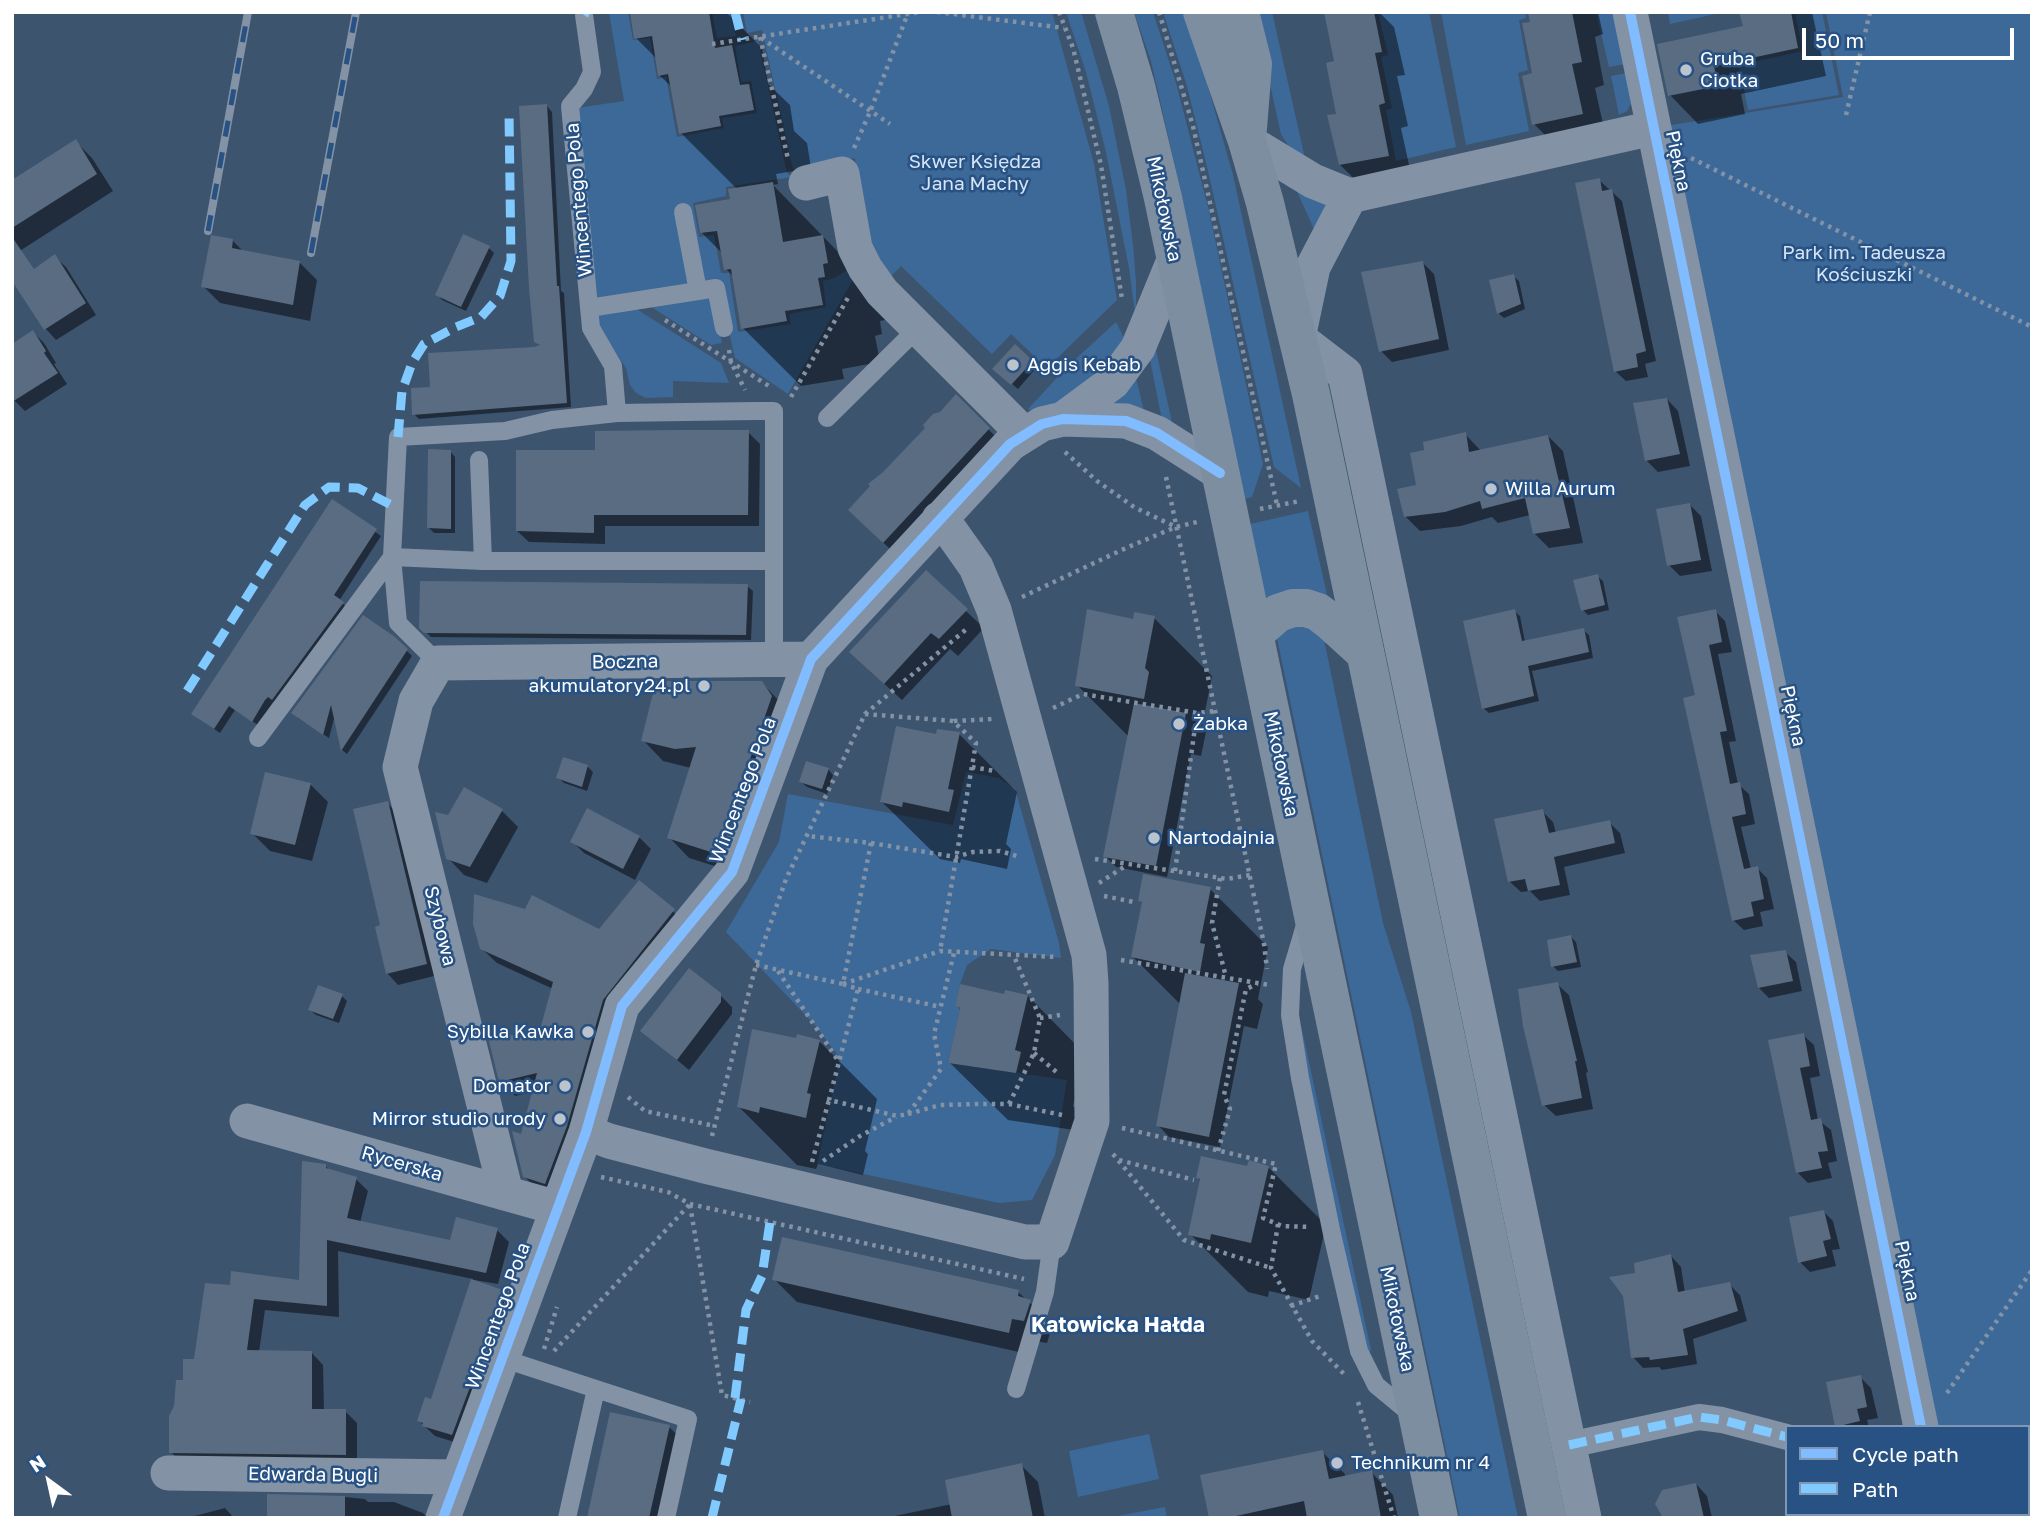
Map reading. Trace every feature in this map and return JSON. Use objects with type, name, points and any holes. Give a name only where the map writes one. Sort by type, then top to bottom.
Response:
[{"type":"main road","name":"Mikołowska","points":[[1114,12],[1147,130],[1175,258],[1439,1518]]},
{"type":"main road","points":[[1202,12],[1247,141],[1298,338],[1365,653],[1552,1449],[1548,1518]]},
{"type":"main road","points":[[1240,12],[1253,64],[1247,141]]},
{"type":"main road","points":[[1254,634],[1278,613],[1293,608],[1306,608],[1325,617],[1365,653]]},
{"type":"street","name":"Piękna","points":[[1630,12],[1921,1425]]},
{"type":"street","name":"Piękna","points":[[1349,196],[1655,134]]},
{"type":"street","points":[[1247,141],[1313,181],[1349,196],[1313,267],[1298,338],[1345,374],[1552,1449],[1584,1518]]},
{"type":"street","points":[[806,183],[842,174],[855,248],[865,268],[882,292],[1024,434]]},
{"type":"street","name":"Wincentego Pola","points":[[1062,434],[1113,382],[1138,348],[1175,258]]},
{"type":"street","name":"Wincentego Pola","points":[[443,1518],[586,1132],[622,1006],[732,872],[811,659],[1010,444],[1042,424],[1062,434],[1126,421],[1157,433],[1220,473]]},
{"type":"street","points":[[586,1132],[609,1141],[705,1166],[1025,1242],[1052,1241],[1100,1134],[1091,983],[1102,957],[994,610],[976,568],[939,519]]},
{"type":"street","name":"Boczna","points":[[438,663],[811,659]]},
{"type":"street","name":"Szybowa","points":[[438,663],[416,701],[400,766],[506,1193]]},
{"type":"street","name":"Rycerska","points":[[247,1121],[558,1208]]},
{"type":"street","points":[[1552,1449],[1699,1418],[1722,1420],[1785,1436]]},
{"type":"street","name":"Edwarda Bugli","points":[[168,1473],[458,1477]]},
{"type":"lane","name":"Wincentego Pola","points":[[584,15],[592,72],[584,89],[570,106],[591,328],[613,366],[617,412]]},
{"type":"lane","points":[[683,212],[698,291]]},
{"type":"lane","points":[[589,308],[716,288],[724,328]]},
{"type":"lane","points":[[827,418],[918,328]]},
{"type":"lane","points":[[438,663],[398,623],[393,557],[398,437],[505,431],[552,420],[617,412],[774,411],[774,660]]},
{"type":"lane","points":[[479,460],[483,561]]},
{"type":"lane","points":[[393,557],[483,561],[774,561]]},
{"type":"lane","points":[[258,738],[393,557]]},
{"type":"lane","points":[[1016,1389],[1046,1284],[1052,1241]]},
{"type":"lane","points":[[501,1358],[688,1419],[666,1518]]},
{"type":"lane","points":[[567,1518],[596,1389]]},
{"type":"path","points":[[712,44],[920,12]]},
{"type":"path","points":[[937,12],[1065,28]]},
{"type":"path","points":[[1059,12],[1073,48],[1101,165],[1124,306],[1138,348]]},
{"type":"path","points":[[1159,12],[1193,126],[1277,505]]},
{"type":"path","points":[[1846,115],[1870,12]]},
{"type":"path","points":[[842,174],[870,112],[907,14]]},
{"type":"path","points":[[760,37],[890,124]]},
{"type":"path","points":[[760,37],[790,170],[806,183]]},
{"type":"path","points":[[1655,134],[2032,327]]},
{"type":"path","points":[[790,399],[865,268]]},
{"type":"path","points":[[724,328],[731,362],[756,411]]},
{"type":"path","points":[[1157,433],[1264,944],[1270,996]]},
{"type":"path","points":[[1062,434],[1097,481],[1125,500],[1176,527]]},
{"type":"path","points":[[705,1166],[756,965],[786,879],[865,714],[982,616],[1176,527]]},
{"type":"path","points":[[1041,713],[1083,694],[1197,713],[1215,711]]},
{"type":"path","points":[[1175,871],[1197,713]]},
{"type":"path","points":[[865,714],[953,722],[1006,718]]},
{"type":"path","points":[[940,951],[976,743],[953,722]]},
{"type":"path","points":[[972,767],[995,771]]},
{"type":"path","points":[[808,836],[956,857],[973,852],[1000,851],[1020,857]]},
{"type":"path","points":[[843,984],[871,844]]},
{"type":"path","points":[[1089,858],[1227,879],[1250,875]]},
{"type":"path","points":[[1096,885],[1129,864]]},
{"type":"path","points":[[1220,878],[1212,923],[1226,978]]},
{"type":"path","points":[[1097,895],[1134,902]]},
{"type":"path","points":[[843,984],[940,951],[1014,956],[1102,957],[1269,985]]},
{"type":"path","points":[[908,1114],[941,1069],[934,1034],[954,953]]},
{"type":"path","points":[[1009,1104],[1034,1053],[1040,1018],[1014,956]]},
{"type":"path","points":[[756,965],[941,1007]]},
{"type":"path","points":[[777,970],[839,1062]]},
{"type":"path","points":[[1218,1151],[1230,1110],[1224,1095],[1246,989],[1257,983]]},
{"type":"path","points":[[858,989],[810,1170],[860,1136],[897,1116],[940,1105],[1009,1104],[1100,1134],[1218,1151],[1276,1164],[1263,1219],[1278,1224],[1315,1228],[1312,1214]]},
{"type":"path","points":[[1040,1018],[1072,1013]]},
{"type":"path","points":[[1034,1053],[1061,1076]]},
{"type":"path","points":[[622,1092],[645,1111],[715,1126]]},
{"type":"path","points":[[829,1100],[897,1116]]},
{"type":"path","points":[[1100,1134],[1184,1240],[1271,1268]]},
{"type":"path","points":[[1118,1160],[1194,1180]]},
{"type":"path","points":[[600,1177],[668,1192],[690,1204],[1046,1284]]},
{"type":"path","points":[[537,1370],[690,1204]]},
{"type":"path","points":[[690,1204],[722,1395],[750,1402]]},
{"type":"path","points":[[1278,1224],[1271,1268],[1312,1341],[1349,1380],[1344,1368]]},
{"type":"path","points":[[1947,1393],[2032,1270]]},
{"type":"path","points":[[1291,1307],[1328,1293]]},
{"type":"path","points":[[1354,1392],[1394,1518]]},
{"type":"green space","points":[[609,12],[628,12],[633,40],[650,38],[657,79],[666,77],[677,137],[724,128],[722,118],[757,113],[751,81],[741,82],[735,46],[758,41],[787,173],[792,177],[726,187],[726,196],[693,203],[699,237],[714,235],[721,273],[729,273],[738,332],[791,324],[789,314],[826,307],[823,281],[856,265],[859,269],[788,394],[735,358],[718,284],[621,299],[721,363],[729,383],[673,381],[673,397],[646,398],[636,393],[630,385],[626,368],[596,324],[577,108],[624,101]]},
{"type":"green space","points":[[712,12],[729,12],[736,36],[717,38]]},
{"type":"green space","name":"Skwer Księdza Jana Machy","points":[[743,12],[1052,12],[1094,164],[1117,300],[1047,368],[1011,334],[992,354],[901,266],[886,281],[875,269],[857,184],[855,158],[793,169],[762,30],[747,33]]},
{"type":"green space","points":[[1066,12],[1081,12],[1109,106],[1126,190],[1133,245],[1136,320],[1129,268],[1106,152],[1086,72]]},
{"type":"green space","points":[[1134,12],[1153,12],[1176,83],[1209,211],[1263,464],[1252,497],[1245,499],[1180,188],[1151,61]]},
{"type":"green space","points":[[1163,12],[1183,12],[1202,66],[1233,175],[1301,488],[1274,467],[1209,175],[1187,86]]},
{"type":"green space","points":[[1254,12],[1272,12],[1304,154],[1301,157],[1289,147],[1281,134]]},
{"type":"green space","points":[[1378,12],[1429,12],[1456,147],[1396,161],[1386,110],[1392,108],[1381,57],[1388,55]]},
{"type":"green space","points":[[1441,12],[1525,12],[1526,18],[1519,20],[1528,70],[1518,73],[1529,131],[1466,145]]},
{"type":"green space","points":[[1596,12],[1621,12],[1632,63],[1609,67]]},
{"type":"green space","points":[[1668,12],[1714,12],[1715,14],[1670,24]]},
{"type":"green space","points":[[1795,12],[1822,12],[1839,95],[1748,110],[1739,65],[1803,51]]},
{"type":"green space","name":"Park im. Tadeusza Kościuszki","points":[[1826,12],[2032,12],[2032,1482],[2030,1425],[1922,1425],[1666,126],[1843,97]]},
{"type":"green space","points":[[1632,72],[1634,98],[1627,111],[1619,115],[1611,76]]},
{"type":"green space","points":[[1295,187],[1337,199],[1314,229],[1313,227]]},
{"type":"green space","points":[[712,293],[722,343],[711,345],[645,303]]},
{"type":"green space","points":[[1116,322],[1128,346],[1092,389],[1033,412],[1028,409],[1067,367]]},
{"type":"green space","points":[[1154,341],[1173,427],[1163,425],[1148,350]]},
{"type":"green space","points":[[1135,374],[1145,415],[1105,405]]},
{"type":"green space","points":[[1308,511],[1328,599],[1266,603],[1250,524]]},
{"type":"green space","points":[[1292,622],[1323,635],[1383,923],[1411,1012],[1518,1518],[1460,1518],[1277,638]]},
{"type":"green space","points":[[966,772],[999,778],[1015,789],[1059,943],[1061,958],[991,949],[967,965],[955,1006],[960,1008],[948,1063],[1067,1080],[1055,1155],[1032,1200],[999,1203],[817,1164],[840,1058],[814,1024],[726,932],[779,842],[788,794],[953,825]]},
{"type":"green space","points":[[1301,1025],[1371,1350],[1369,1353],[1365,1349],[1298,1027]]},
{"type":"green space","points":[[1149,1434],[1159,1479],[1078,1497],[1069,1451]]},
{"type":"green space","points":[[1165,1507],[1167,1518],[1107,1518]]},
{"type":"building","points":[[630,12],[709,12],[715,48],[732,45],[740,85],[749,84],[754,110],[719,116],[721,126],[679,134],[668,74],[658,76],[652,36],[634,39]]},
{"type":"building","points":[[1324,12],[1374,12],[1382,52],[1375,53],[1385,103],[1379,105],[1389,156],[1339,165],[1327,115],[1336,114],[1326,63],[1334,61]]},
{"type":"building","points":[[1528,12],[1572,12],[1582,62],[1572,64],[1583,114],[1532,125],[1522,76],[1532,73],[1522,23],[1530,22]]},
{"type":"building","points":[[1739,12],[1791,12],[1798,48],[1714,66],[1718,86],[1668,96],[1657,44],[1743,26]]},
{"type":"building","points":[[547,104],[557,286],[567,403],[412,415],[411,388],[430,387],[428,353],[540,345],[534,342],[529,288],[519,106]]},
{"type":"building","points":[[76,139],[97,174],[12,228],[12,180]]},
{"type":"building","points":[[1600,178],[1602,191],[1612,189],[1646,351],[1636,354],[1638,367],[1614,372],[1575,183]]},
{"type":"building","points":[[773,182],[783,242],[823,235],[828,263],[823,264],[825,277],[818,278],[823,305],[785,311],[787,321],[741,329],[731,269],[724,270],[717,231],[700,233],[695,205],[730,199],[728,189]]},
{"type":"building","points":[[463,234],[490,246],[461,307],[435,295]]},
{"type":"building","points":[[211,235],[233,239],[232,248],[300,261],[293,305],[201,287]]},
{"type":"building","points":[[12,237],[34,269],[55,254],[86,303],[44,330],[12,281]]},
{"type":"building","points":[[1423,261],[1439,339],[1379,352],[1361,272]]},
{"type":"building","points":[[1514,274],[1521,304],[1497,314],[1489,280]]},
{"type":"building","points":[[33,330],[58,373],[12,402],[12,344]]},
{"type":"building","name":"Aggis Kebab","points":[[1015,344],[1033,361],[1011,385],[992,369]]},
{"type":"building","points":[[956,394],[990,428],[883,543],[848,510],[870,486],[868,484],[925,428],[923,425],[933,414],[940,412]]},
{"type":"building","points":[[1667,398],[1680,454],[1645,461],[1633,403]]},
{"type":"building","points":[[749,430],[748,515],[594,515],[594,533],[516,531],[516,450],[595,450],[595,431]]},
{"type":"building","points":[[1466,432],[1469,452],[1548,435],[1570,528],[1533,534],[1525,498],[1482,509],[1480,501],[1445,512],[1404,517],[1397,489],[1416,485],[1410,453],[1424,450],[1423,442]]},
{"type":"building","points":[[428,449],[451,450],[451,529],[427,528]]},
{"type":"building","points":[[332,499],[377,529],[334,595],[344,602],[272,700],[268,697],[265,700],[252,722],[229,706],[214,729],[191,714]]},
{"type":"building","points":[[1690,503],[1701,560],[1667,566],[1656,509]]},
{"type":"building","points":[[926,570],[968,609],[939,639],[931,633],[884,684],[849,652]]},
{"type":"building","points":[[1598,574],[1605,605],[1581,611],[1573,580]]},
{"type":"building","points":[[420,581],[748,584],[746,635],[424,633],[419,628]]},
{"type":"building","points":[[1087,609],[1133,619],[1134,612],[1155,616],[1145,668],[1149,672],[1144,699],[1075,686]]},
{"type":"building","points":[[1515,609],[1522,641],[1584,628],[1589,652],[1528,666],[1534,696],[1482,709],[1463,621]]},
{"type":"building","points":[[1716,609],[1722,642],[1709,645],[1727,731],[1720,732],[1730,784],[1740,782],[1746,814],[1732,817],[1744,869],[1758,866],[1764,899],[1751,902],[1754,916],[1732,921],[1683,698],[1695,695],[1677,617]]},
{"type":"building","points":[[363,615],[408,649],[341,751],[331,705],[323,735],[291,713]]},
{"type":"building","points":[[656,681],[762,681],[772,696],[717,854],[667,838],[696,747],[675,749],[641,741]]},
{"type":"building","points":[[1134,703],[1186,713],[1156,866],[1103,857]]},
{"type":"building","points":[[896,726],[936,734],[937,729],[960,732],[948,789],[954,790],[949,812],[903,802],[902,807],[880,802]]},
{"type":"building","points":[[563,757],[588,765],[582,787],[556,778]]},
{"type":"building","points":[[806,761],[829,768],[822,789],[799,782]]},
{"type":"building","points":[[265,772],[311,783],[295,845],[250,834]]},
{"type":"building","points":[[464,787],[503,809],[470,867],[446,859],[435,812],[448,815]]},
{"type":"building","points":[[388,801],[427,964],[386,974],[375,927],[380,925],[353,809]]},
{"type":"building","points":[[587,808],[640,836],[623,869],[570,842]]},
{"type":"building","points":[[1543,809],[1549,833],[1610,820],[1615,843],[1554,857],[1560,885],[1528,891],[1525,879],[1508,882],[1494,819]]},
{"type":"building","points":[[1143,874],[1211,887],[1200,943],[1205,944],[1200,972],[1131,957],[1142,902],[1138,901]]},
{"type":"building","points":[[639,880],[675,909],[603,1000],[567,1126],[545,1184],[523,1177],[512,1131],[521,1134],[537,1073],[499,1082],[486,1029],[537,1041],[553,982],[480,949],[473,924],[474,894],[525,909],[532,895],[599,929]]},
{"type":"building","points":[[1571,935],[1577,962],[1551,967],[1547,940]]},
{"type":"building","points":[[1786,950],[1793,981],[1758,988],[1750,955]]},
{"type":"building","points":[[689,968],[721,993],[721,1002],[677,1060],[640,1031]]},
{"type":"building","points":[[1185,973],[1239,983],[1209,1137],[1156,1126]]},
{"type":"building","points":[[1558,982],[1577,1061],[1582,1098],[1542,1106],[1523,1026],[1518,989]]},
{"type":"building","points":[[960,984],[1004,994],[1005,990],[1028,995],[1015,1050],[1021,1052],[1016,1073],[948,1063],[960,1008],[955,1006]]},
{"type":"building","points":[[318,985],[343,994],[333,1019],[308,1010]]},
{"type":"building","points":[[752,1029],[796,1038],[797,1034],[820,1040],[807,1093],[811,1094],[806,1118],[760,1107],[759,1113],[737,1107]]},
{"type":"building","points":[[1804,1033],[1810,1066],[1800,1068],[1811,1120],[1821,1118],[1828,1151],[1818,1152],[1822,1168],[1796,1173],[1768,1040]]},
{"type":"building","points":[[1201,1156],[1247,1166],[1249,1160],[1269,1166],[1251,1243],[1211,1234],[1210,1240],[1188,1235],[1200,1179],[1196,1178]]},
{"type":"building","points":[[302,1161],[326,1164],[326,1168],[357,1177],[347,1218],[450,1240],[456,1217],[498,1228],[486,1273],[327,1240],[327,1306],[254,1299],[247,1350],[312,1351],[312,1409],[346,1409],[346,1455],[169,1453],[169,1416],[174,1406],[176,1380],[183,1380],[183,1359],[194,1359],[205,1283],[230,1285],[231,1271],[299,1280]]},
{"type":"building","points":[[1824,1210],[1831,1239],[1823,1241],[1827,1256],[1798,1263],[1789,1217]]},
{"type":"building","points":[[782,1237],[1019,1290],[1018,1296],[1031,1300],[1024,1321],[1012,1319],[1009,1333],[772,1280]]},
{"type":"building","points":[[1671,1254],[1678,1292],[1730,1282],[1738,1311],[1683,1329],[1688,1355],[1650,1360],[1649,1357],[1631,1358],[1623,1296],[1609,1277],[1635,1273],[1634,1263]]},
{"type":"building","points":[[471,1279],[506,1291],[452,1435],[422,1426],[423,1423],[417,1421],[425,1397],[431,1399]]},
{"type":"building","points":[[1861,1375],[1867,1407],[1857,1409],[1860,1421],[1835,1425],[1826,1382]]},
{"type":"building","points":[[610,1412],[670,1425],[649,1518],[587,1518]]},
{"type":"building","points":[[1323,1450],[1329,1479],[1372,1470],[1381,1518],[1307,1518],[1304,1501],[1227,1518],[1209,1518],[1200,1475]]},
{"type":"building","points":[[1022,1463],[1033,1518],[952,1518],[945,1480]]},
{"type":"building","points":[[1696,1483],[1704,1518],[1663,1518],[1655,1504],[1662,1490]]},
{"type":"building","points":[[267,1494],[345,1496],[345,1518],[267,1518]]},
{"type":"railway","points":[[208,231],[248,12]]},
{"type":"railway","points":[[311,253],[356,12]]},
{"type":"marked path","points":[[735,12],[742,40]]},
{"type":"marked path","points":[[398,437],[402,391],[412,363],[424,344],[481,317],[500,296],[511,261],[509,112]]},
{"type":"marked path","points":[[187,691],[305,505],[329,487],[358,488],[395,507]]},
{"type":"marked path","points":[[735,1398],[746,1310],[762,1276],[770,1222]]},
{"type":"marked path","points":[[712,1518],[741,1399]]},
{"type":"marked path","points":[[1569,1445],[1699,1417],[1722,1420],[1785,1436]]},
{"type":"cycle path","points":[[1630,12],[1921,1425]]},
{"type":"cycle path","points":[[443,1518],[586,1132],[622,1006],[732,872],[811,659],[1010,444],[1042,424],[1063,419],[1126,421],[1157,433],[1220,473]]},
{"type":"place","name":"Gruba Ciotka","points":[[1686,70]]},
{"type":"place","name":"Aggis Kebab","points":[[1013,365]]},
{"type":"place","name":"Willa Aurum","points":[[1491,489]]},
{"type":"place","name":"akumulatory24.pl","points":[[704,686]]},
{"type":"place","name":"Żabka","points":[[1179,724]]},
{"type":"place","name":"Nartodajnia","points":[[1154,838]]},
{"type":"place","name":"Sybilla Kawka","points":[[588,1032]]},
{"type":"place","name":"Domator","points":[[565,1086]]},
{"type":"place","name":"Mirror studio urody","points":[[560,1119]]},
{"type":"place","name":"Technikum nr 4","points":[[1337,1463]]},
{"type":"district","name":"Katowicka Hałda","points":[[1118,1325]]}]
